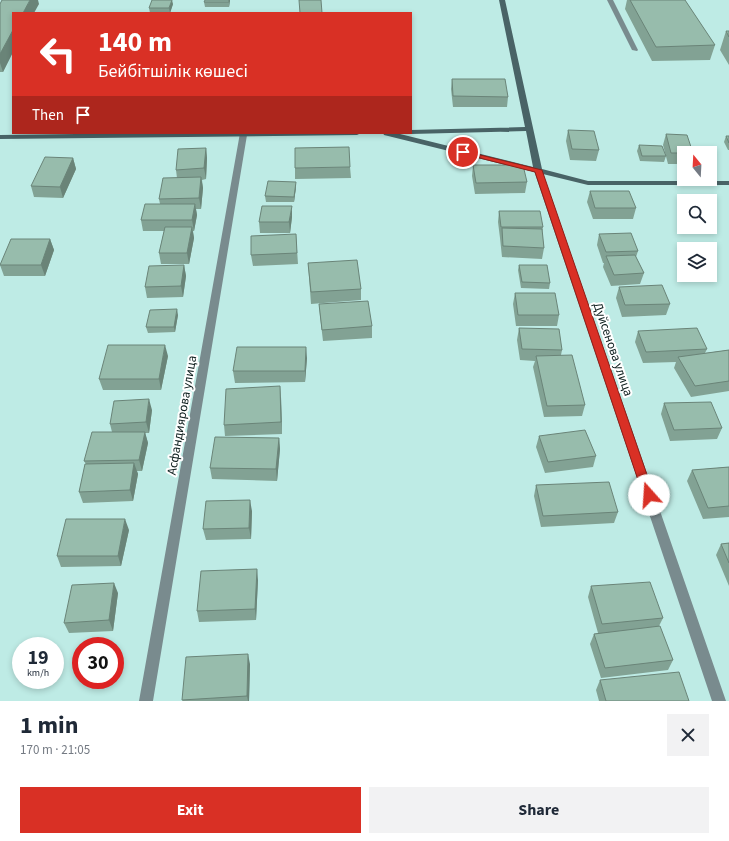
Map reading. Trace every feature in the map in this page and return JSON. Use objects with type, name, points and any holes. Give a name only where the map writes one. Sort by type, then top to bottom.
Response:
[{"type":"street","name":"Дуйсенова улица","points":[[502,0],[538,170],[719,701]]},
{"type":"street","points":[[610,0],[635,50]]},
{"type":"street","points":[[412,132],[529,129]]},
{"type":"street","points":[[0,137],[300,134]]},
{"type":"street","points":[[391,134],[588,183],[729,183]]},
{"type":"street","name":"Асфандиярова улица","points":[[146,701],[243,135]]},
{"type":"building","points":[[2,0],[30,0],[24,12],[12,12],[12,32],[0,54],[0,4]]},
{"type":"building","points":[[152,0],[172,0],[169,8],[149,8]]},
{"type":"building","points":[[205,0],[229,0],[229,2],[204,2]]},
{"type":"building","points":[[299,0],[321,0],[322,12],[300,12]]},
{"type":"building","points":[[630,0],[685,0],[715,45],[656,47]]},
{"type":"building","points":[[452,79],[505,79],[508,97],[453,96]]},
{"type":"building","points":[[568,130],[594,131],[599,150],[572,149]]},
{"type":"building","points":[[666,134],[687,135],[691,146],[677,146],[677,153],[671,153]]},
{"type":"building","points":[[726,136],[729,136],[729,143]]},
{"type":"building","points":[[639,145],[662,146],[666,156],[642,156]]},
{"type":"building","points":[[349,147],[350,167],[295,168],[295,148]]},
{"type":"building","points":[[206,148],[204,168],[176,170],[178,149]]},
{"type":"building","points":[[45,157],[73,158],[60,187],[31,186]]},
{"type":"building","points":[[473,165],[523,165],[527,182],[476,183]]},
{"type":"building","points":[[201,177],[199,198],[159,199],[163,178]]},
{"type":"building","points":[[268,181],[296,182],[294,197],[265,196]]},
{"type":"building","points":[[590,191],[629,191],[636,208],[595,208]]},
{"type":"building","points":[[145,204],[195,204],[192,220],[141,220]]},
{"type":"building","points":[[262,206],[292,206],[289,222],[259,222]]},
{"type":"building","points":[[499,211],[540,211],[543,227],[501,227]]},
{"type":"building","points":[[165,227],[192,227],[187,253],[159,253]]},
{"type":"building","points":[[502,228],[542,229],[544,248],[503,246]]},
{"type":"building","points":[[631,233],[638,251],[606,252],[599,234]]},
{"type":"building","points":[[296,234],[297,253],[251,255],[251,236]]},
{"type":"building","points":[[11,239],[50,239],[41,265],[0,265]]},
{"type":"building","points":[[635,255],[644,273],[614,275],[606,256]]},
{"type":"building","points":[[357,260],[361,289],[311,292],[308,263]]},
{"type":"building","points":[[184,265],[181,286],[145,287],[149,266]]},
{"type":"building","points":[[519,265],[547,265],[550,283],[522,282]]},
{"type":"building","points":[[662,285],[670,304],[625,305],[619,287]]},
{"type":"building","points":[[515,293],[555,293],[559,315],[518,315]]},
{"type":"building","points":[[368,301],[372,326],[322,330],[319,304]]},
{"type":"building","points":[[177,309],[174,327],[146,327],[150,310]]},
{"type":"building","points":[[519,328],[559,329],[562,350],[522,349]]},
{"type":"building","points":[[697,328],[707,349],[646,352],[638,331]]},
{"type":"building","points":[[108,345],[165,345],[159,379],[99,379]]},
{"type":"building","points":[[237,347],[306,347],[305,371],[233,371]]},
{"type":"building","points":[[729,350],[729,381],[695,386],[678,357]]},
{"type":"building","points":[[572,355],[585,405],[547,406],[536,356]]},
{"type":"building","points":[[280,386],[281,422],[224,425],[226,389]]},
{"type":"building","points":[[149,399],[146,422],[110,424],[114,401]]},
{"type":"building","points":[[711,402],[722,428],[674,430],[664,403]]},
{"type":"building","points":[[585,430],[596,456],[548,462],[539,436]]},
{"type":"building","points":[[92,432],[145,432],[139,460],[84,461]]},
{"type":"building","points":[[215,437],[279,438],[276,469],[210,468]]},
{"type":"building","points":[[134,463],[130,490],[79,492],[85,464]]},
{"type":"building","points":[[729,467],[729,506],[708,508],[692,470]]},
{"type":"building","points":[[609,482],[618,512],[543,516],[536,485]]},
{"type":"building","points":[[250,500],[249,528],[203,529],[206,501]]},
{"type":"building","points":[[66,519],[125,519],[118,556],[57,556]]},
{"type":"building","points":[[729,543],[729,563],[721,544]]},
{"type":"building","points":[[257,569],[255,609],[197,611],[201,571]]},
{"type":"building","points":[[650,582],[663,618],[602,624],[591,586]]},
{"type":"building","points":[[114,583],[109,620],[64,623],[72,585]]},
{"type":"building","points":[[660,626],[673,660],[605,668],[594,634]]},
{"type":"building","points":[[248,654],[247,696],[182,700],[186,657]]},
{"type":"building","points":[[679,672],[689,701],[606,701],[600,680]]},
{"type":"route","points":[[463,152],[538,170],[649,495]]}]
